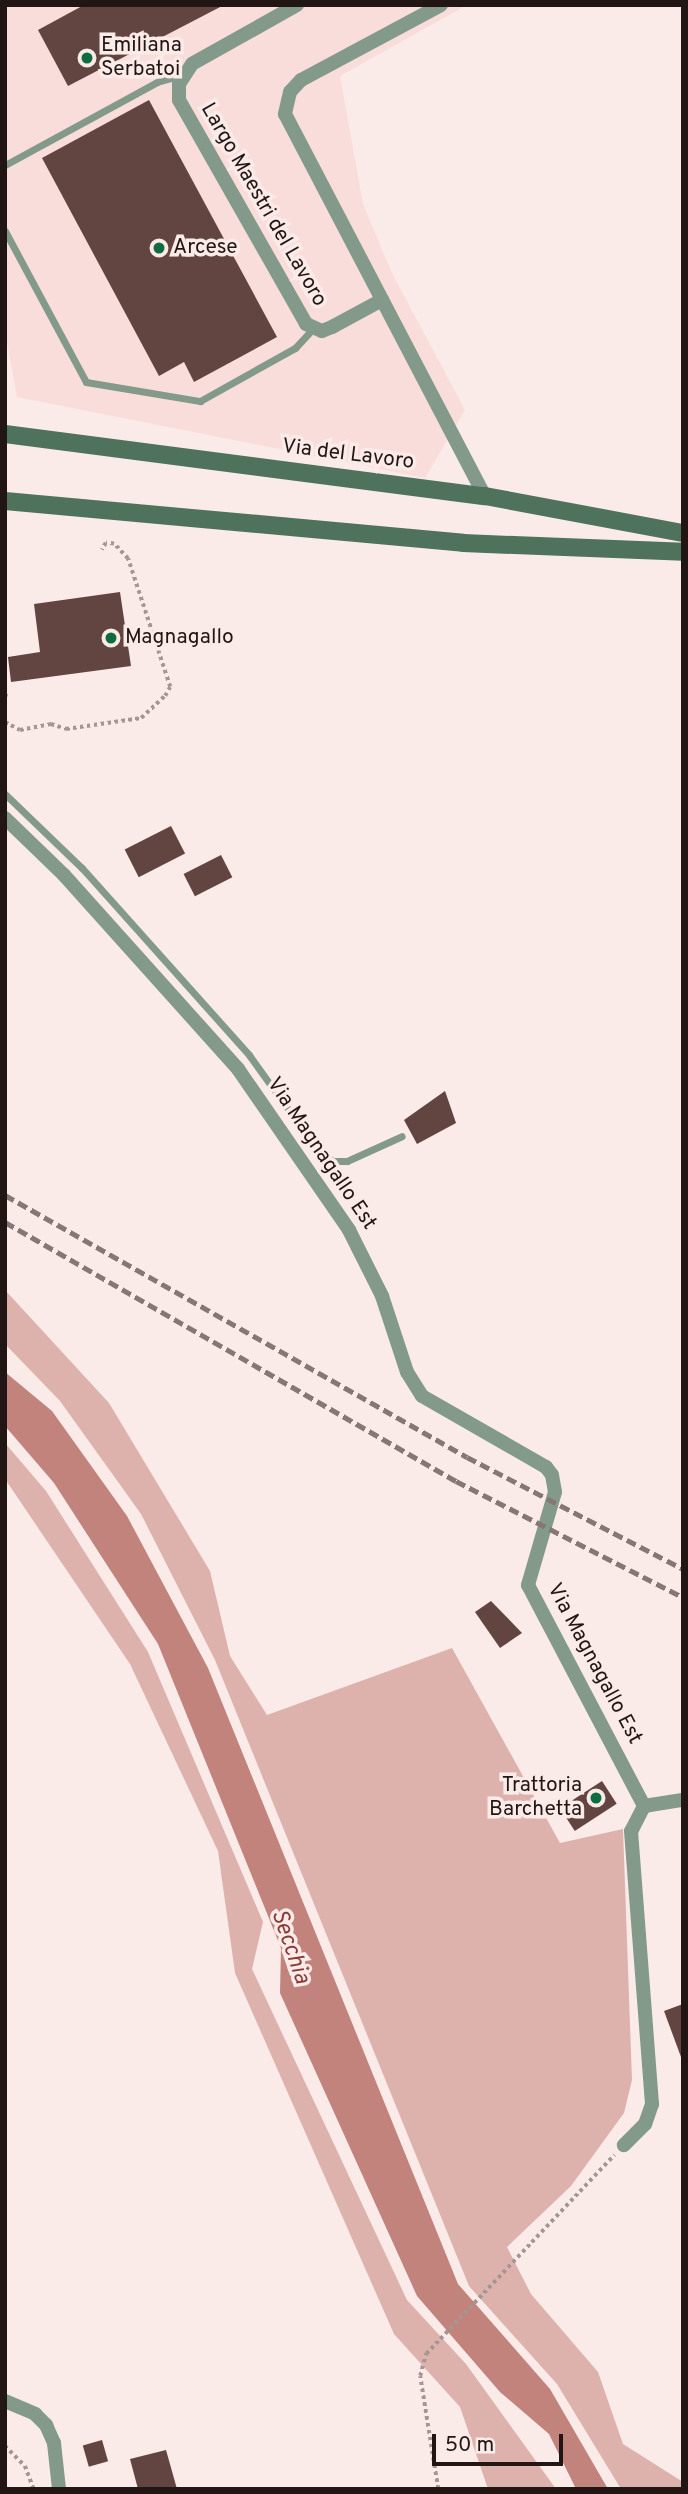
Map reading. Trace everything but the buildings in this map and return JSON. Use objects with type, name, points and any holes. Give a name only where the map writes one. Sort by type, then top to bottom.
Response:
[{"type":"main road","name":"Via del Lavoro","points":[[5,434],[485,496],[683,533]]},
{"type":"main road","points":[[5,501],[463,543],[683,552]]},
{"type":"street","points":[[184,74],[203,56],[278,10],[297,5]]},
{"type":"street","points":[[441,5],[302,80],[285,104],[292,136],[485,496]]},
{"type":"street","name":"Largo Maestri del Lavoro","points":[[184,74],[179,100],[301,317],[313,330],[332,327],[382,300]]},
{"type":"street","name":"Via Magnagallo Est","points":[[5,818],[180,1002],[254,1092],[355,1240],[382,1296],[407,1372],[422,1396],[546,1466],[552,1475],[555,1492],[528,1585],[644,1806]]},
{"type":"street","points":[[624,2146],[645,2124],[652,2104],[631,1831],[644,1806],[683,1800]]},
{"type":"street","points":[[5,2401],[35,2414],[46,2425],[54,2443],[59,2489]]},
{"type":"lane","points":[[5,166],[157,82],[184,74]]},
{"type":"lane","points":[[5,231],[86,382],[200,401],[295,348],[313,330]]},
{"type":"lane","points":[[5,794],[91,877],[249,1055],[318,1151],[333,1161],[347,1161],[402,1136]]},
{"type":"path","points":[[5,722],[20,730],[141,718],[166,696],[170,687],[128,559],[114,544],[106,543],[102,550]]},
{"type":"path","points":[[5,697],[7,690]]},
{"type":"path","points":[[438,2489],[420,2376],[426,2354],[624,2146]]},
{"type":"path","points":[[5,2446],[25,2466],[34,2489]]},
{"type":"shaded area","points":[[5,5],[467,5],[340,76],[363,204],[392,273],[465,410],[425,478],[17,397],[5,332]]},
{"type":"shaded area","points":[[5,1290],[109,1403],[210,1571],[230,1656],[267,1715],[452,1648],[560,1843],[623,1829],[632,2080],[624,2113],[571,2186],[507,2247],[531,2294],[598,2372],[623,2444],[683,2482],[683,2489],[621,2489],[557,2384],[469,2286],[215,1660],[141,1514],[60,1401],[5,1344]]},
{"type":"shaded area","points":[[5,1443],[46,1491],[148,1652],[263,1922],[252,1969],[407,2300],[466,2364],[556,2489],[488,2489],[460,2407],[394,2334],[235,1973],[218,1851],[130,1664],[5,1479]]},
{"type":"water","name":"Secchia","points":[[5,1372],[52,1411],[127,1516],[208,1668],[458,2284],[550,2389],[608,2489],[576,2489],[549,2434],[500,2392],[417,2296],[280,1993],[281,1948],[158,1644],[54,1483],[5,1426]]},
{"type":"railway","points":[[5,1195],[467,1457],[683,1569]]},
{"type":"railway","points":[[5,1222],[456,1481],[683,1597]]},
{"type":"place","name":"Emiliana Serbatoi","points":[[87,58]]},
{"type":"place","name":"Arcese","points":[[159,248]]},
{"type":"place","name":"Magnagallo","points":[[111,638]]},
{"type":"place","name":"Trattoria Barchetta","points":[[596,1798]]}]
